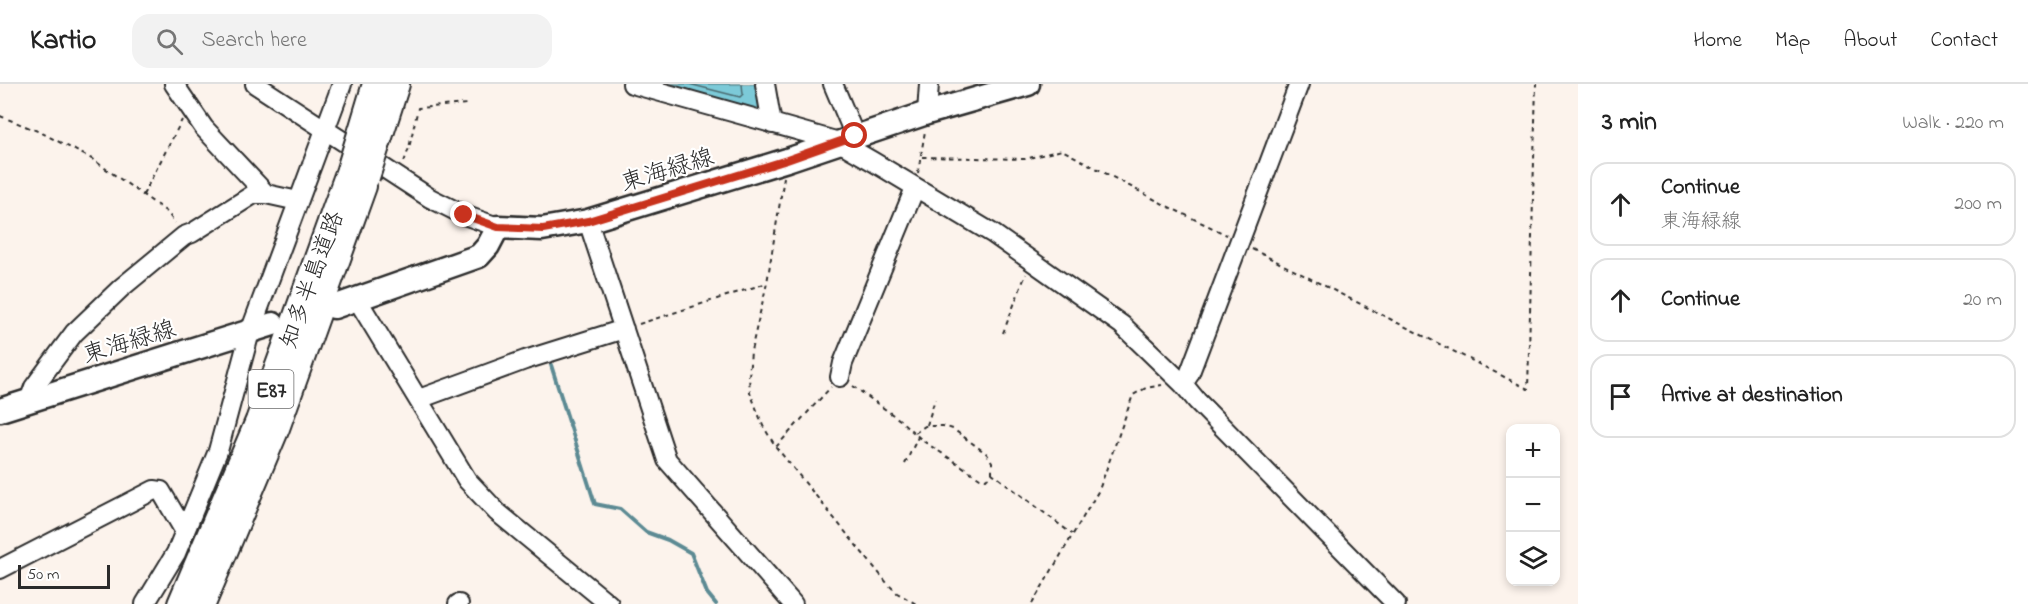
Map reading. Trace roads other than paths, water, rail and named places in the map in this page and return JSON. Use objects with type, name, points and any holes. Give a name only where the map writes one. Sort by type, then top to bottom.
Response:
[{"type":"highway","name":"知多半島道路","points":[[369,139],[376,84]]},
{"type":"highway","name":"知多半島道路","points":[[202,604],[280,417],[369,139],[396,84]]},
{"type":"highway","name":"知多半島道路","points":[[181,604],[259,421],[358,174]]},
{"type":"main road","name":"東海緑線","points":[[498,227],[543,229],[588,221],[787,160],[927,113],[1028,84]]},
{"type":"main road","points":[[334,307],[479,256],[488,246],[498,227]]},
{"type":"main road","name":"東海緑線","points":[[0,410],[273,324]]},
{"type":"street","points":[[174,84],[204,128],[266,194]]},
{"type":"street","points":[[255,84],[430,198],[455,211],[498,227]]},
{"type":"street","points":[[145,604],[176,553],[218,451],[250,332],[342,84]]},
{"type":"street","points":[[632,84],[772,124],[847,139],[914,187],[992,233],[1122,325],[1183,384],[1396,604]]},
{"type":"street","points":[[765,84],[772,124]]},
{"type":"street","points":[[833,84],[847,139]]},
{"type":"street","points":[[927,113],[929,84]]},
{"type":"street","points":[[1183,384],[1189,375],[1299,84]]},
{"type":"street","points":[[840,377],[843,363],[914,187]]},
{"type":"street","points":[[29,401],[34,387],[74,333],[121,288],[188,234],[254,194],[266,194],[298,201]]},
{"type":"street","points":[[588,221],[667,460],[793,604]]},
{"type":"street","points":[[357,299],[467,480],[498,512],[609,604]]},
{"type":"street","points":[[418,399],[525,360],[624,329]]},
{"type":"street","points":[[0,569],[154,490],[161,491],[185,532]]},
{"type":"water","points":[[639,84],[755,84],[761,116]]},
{"type":"waterway","points":[[551,365],[595,504],[620,509],[646,532],[668,540],[691,553],[707,593],[716,604]]}]
